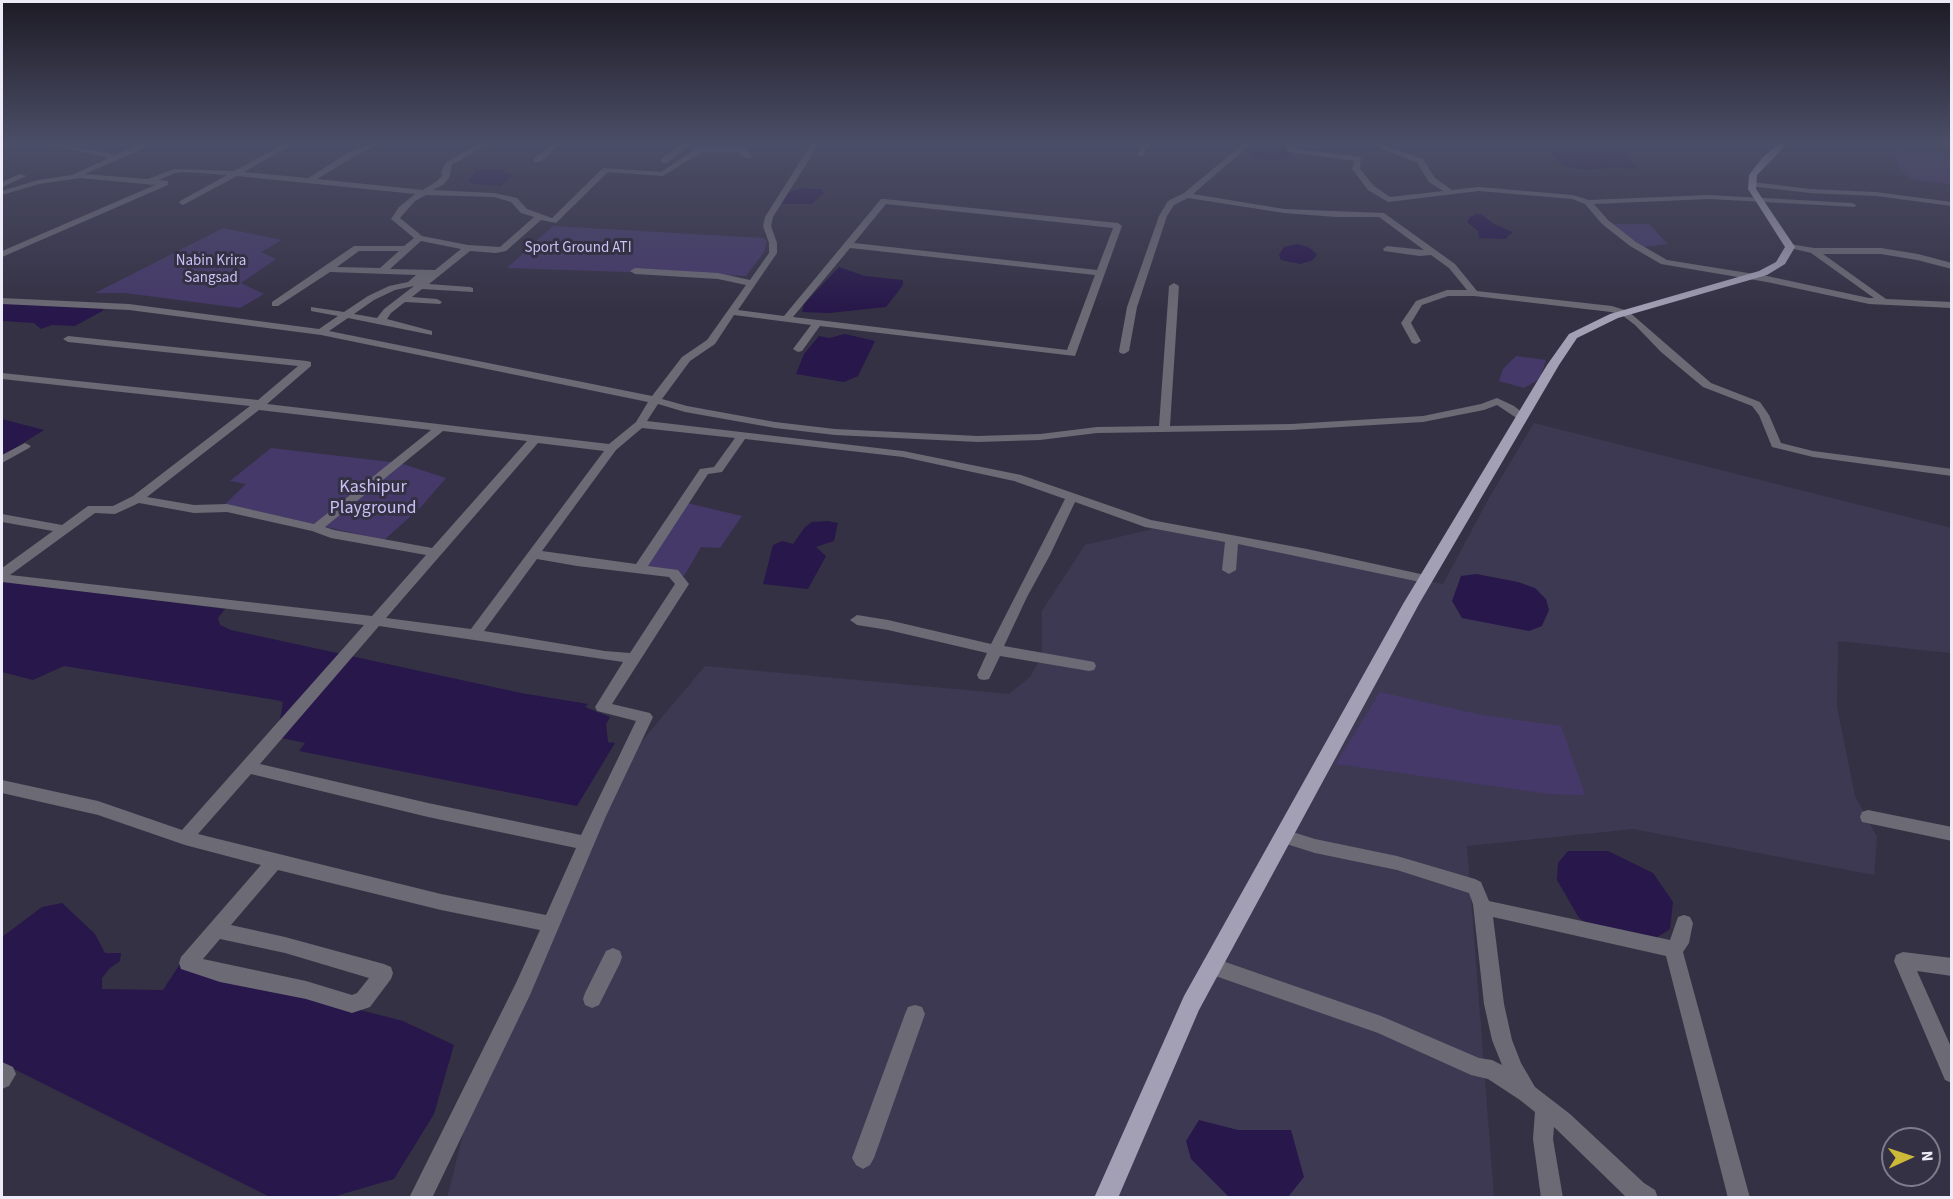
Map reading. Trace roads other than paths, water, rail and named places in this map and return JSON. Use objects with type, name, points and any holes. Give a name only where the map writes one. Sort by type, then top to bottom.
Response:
[{"type":"main road","points":[[1106,1197],[1191,1004],[1211,966],[1425,579],[1522,417],[1574,336],[1625,313],[1750,277],[1780,264],[1790,247],[1761,200]]},
{"type":"street","points":[[2,255],[127,200]]},
{"type":"street","points":[[183,203],[188,200]]},
{"type":"street","points":[[411,200],[395,219],[419,238],[468,248],[503,249],[539,217]]},
{"type":"street","points":[[514,200],[524,211],[553,220],[574,200]]},
{"type":"street","points":[[474,635],[612,448],[640,424],[686,359],[711,342],[773,253],[773,243],[767,226],[769,217],[780,200]]},
{"type":"street","points":[[1124,351],[1132,307],[1163,216],[1171,203],[1177,200]]},
{"type":"street","points":[[1217,200],[1284,211],[1336,215],[1381,215],[1452,266],[1474,293]]},
{"type":"street","points":[[1381,215],[1386,209],[1388,200]]},
{"type":"street","points":[[1581,200],[1588,202],[1637,200]]},
{"type":"street","points":[[1808,200],[1852,205],[1848,200]]},
{"type":"street","points":[[1915,200],[1952,204]]},
{"type":"street","points":[[731,312],[817,323],[1071,354],[1118,226],[884,201],[786,319]]},
{"type":"street","points":[[1588,202],[1605,222],[1633,244],[1664,262],[1886,302],[1952,305]]},
{"type":"street","points":[[381,272],[419,238]]},
{"type":"street","points":[[847,245],[1101,273]]},
{"type":"street","points":[[1790,247],[1814,251],[1881,251],[1952,266]]},
{"type":"street","points":[[275,304],[357,248],[405,249]]},
{"type":"street","points":[[383,322],[382,316],[468,248]]},
{"type":"street","points":[[1387,249],[1420,253],[1434,252]]},
{"type":"street","points":[[1814,251],[1869,293],[1886,302]]},
{"type":"street","points":[[328,268],[437,273]]},
{"type":"street","points":[[635,271],[718,276],[751,283]]},
{"type":"street","points":[[321,332],[370,298],[392,288],[411,284],[422,274]]},
{"type":"street","points":[[422,286],[470,290]]},
{"type":"street","points":[[1164,428],[1174,286]]},
{"type":"street","points":[[1416,341],[1406,322],[1419,303],[1447,293],[1474,293],[1589,306],[1625,313],[1707,385],[1756,404],[1764,415],[1776,445],[1814,454],[1952,473]]},
{"type":"street","points":[[404,299],[437,302]]},
{"type":"street","points":[[2,301],[129,307],[321,332],[743,420],[835,432],[978,439],[1164,428],[1290,427],[1423,419],[1484,407],[1497,401],[1522,417]]},
{"type":"street","points":[[314,309],[429,333]]},
{"type":"street","points":[[798,349],[817,323]]},
{"type":"street","points":[[2,576],[92,509],[115,510],[137,499],[259,405],[307,364],[68,339]]},
{"type":"street","points":[[2,376],[612,448]]},
{"type":"street","points":[[640,424],[903,454],[1017,478],[1149,524],[1307,553],[1425,579]]},
{"type":"street","points":[[316,528],[440,428]]},
{"type":"street","points":[[639,570],[704,471],[718,470],[742,436]]},
{"type":"street","points":[[185,838],[535,439]]},
{"type":"street","points":[[2,460],[25,446]]},
{"type":"street","points":[[984,675],[1020,597],[1044,555],[1072,497]]},
{"type":"street","points":[[137,499],[194,509],[227,508],[316,528],[332,534],[435,553]]},
{"type":"street","points":[[2,518],[64,528]]},
{"type":"street","points":[[1229,570],[1233,540]]},
{"type":"street","points":[[420,1197],[523,989],[586,843],[645,717],[602,707],[682,584],[673,573],[577,562],[534,554]]},
{"type":"street","points":[[2,576],[434,628],[606,656],[634,658]]},
{"type":"street","points":[[857,620],[888,625],[974,646],[998,648],[1089,666]]},
{"type":"street","points":[[248,767],[428,810],[586,843]]},
{"type":"street","points":[[2,787],[98,808],[185,838],[275,861],[441,902],[551,924]]},
{"type":"street","points":[[1868,817],[1952,834]]},
{"type":"street","points":[[1283,836],[1397,863],[1475,887],[1482,908],[1494,1004],[1502,1040],[1514,1070],[1528,1094]]},
{"type":"street","points":[[216,930],[285,945],[384,973],[363,1001],[352,1004],[306,990],[220,973],[188,963],[216,930],[275,861]]},
{"type":"street","points":[[1482,908],[1673,949]]},
{"type":"street","points":[[1673,949],[1680,943],[1684,923]]},
{"type":"street","points":[[1673,949],[1739,1197]]},
{"type":"street","points":[[592,999],[613,957]]},
{"type":"street","points":[[1952,967],[1903,961],[1952,1073]]},
{"type":"street","points":[[1211,966],[1381,1025],[1478,1068],[1492,1070],[1546,1108],[1598,1152],[1636,1191],[1647,1197]]},
{"type":"street","points":[[863,1158],[915,1014]]},
{"type":"street","points":[[2,1072],[6,1074],[2,1079]]},
{"type":"street","points":[[1546,1108],[1543,1139],[1552,1197]]},
{"type":"park label","name":"Sport Ground ATI","points":[[578,249]]},
{"type":"park label","name":"Nabin Krira Sangsad","points":[[211,270]]},
{"type":"park label","name":"Kashipur Playground","points":[[373,498]]}]
